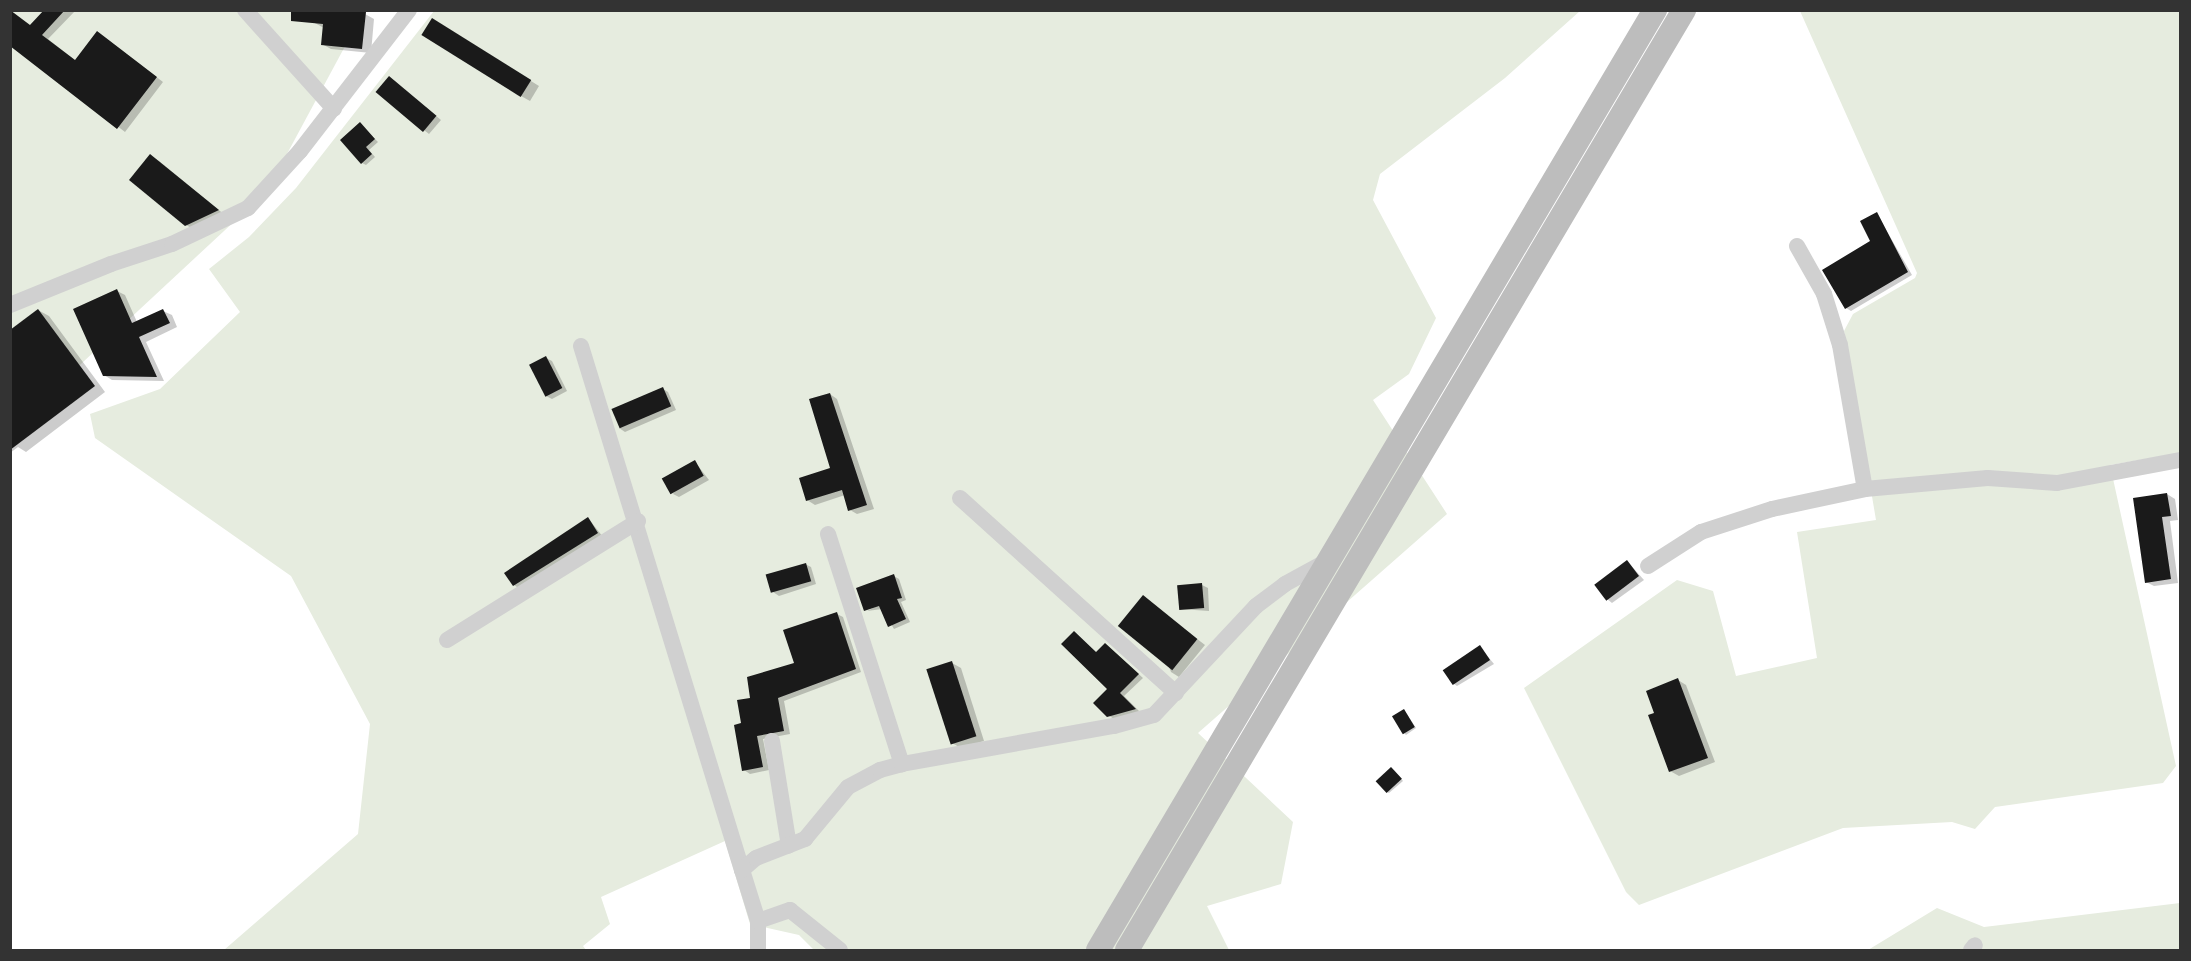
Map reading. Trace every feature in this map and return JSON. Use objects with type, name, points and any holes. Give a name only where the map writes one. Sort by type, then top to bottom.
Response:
[{"type":"main road","points":[[1098,951],[1655,10]]},
{"type":"main road","points":[[1127,951],[1684,10]]},
{"type":"street","points":[[245,10],[333,109]]},
{"type":"street","points":[[10,305],[111,264],[172,244],[248,208],[333,109],[409,10]]},
{"type":"street","points":[[1797,246],[1824,294],[1840,345],[1865,489]]},
{"type":"street","points":[[581,346],[638,521],[758,921],[758,951]]},
{"type":"street","points":[[1648,566],[1701,532],[1772,509],[1865,489],[1988,478],[2057,483],[2181,460]]},
{"type":"street","points":[[960,498],[1176,693]]},
{"type":"street","points":[[447,640],[638,521]]},
{"type":"street","points":[[828,534],[902,764]]},
{"type":"street","points":[[742,870],[756,858],[789,846],[818,826],[848,787],[880,770],[902,764],[1139,721],[1154,715],[1256,606],[1284,584],[1330,559]]},
{"type":"street","points":[[772,741],[789,846]]},
{"type":"street","points":[[758,921],[790,910],[840,951]]},
{"type":"shaded area","points":[[11,11],[364,11],[267,191],[11,429]]},
{"type":"shaded area","points":[[434,11],[1580,11],[1505,78],[1380,174],[1373,200],[1436,318],[1409,374],[1373,400],[1447,514],[1198,733],[1293,822],[1281,884],[1207,906],[1229,950],[814,950],[799,935],[750,924],[725,841],[601,897],[610,924],[583,946],[586,950],[224,950],[358,834],[370,724],[291,576],[95,438],[90,414],[160,389],[240,312],[209,269],[249,237],[296,188]]},
{"type":"shaded area","points":[[1800,11],[2180,11],[2180,453],[2110,465],[2176,766],[2163,783],[1995,807],[1975,829],[1952,822],[1843,828],[1639,905],[1626,892],[1524,688],[1677,580],[1713,591],[1736,676],[1817,658],[1797,532],[1876,520],[1844,331],[1853,314],[1915,278],[1917,273]]},
{"type":"shaded area","points":[[2180,903],[2180,950],[1868,950],[1937,908],[1984,927]]},
{"type":"building","points":[[10,10],[30,25],[44,10],[65,10],[42,35],[75,60],[97,31],[157,77],[117,129],[10,46]]},
{"type":"building","points":[[291,10],[366,12],[362,49],[321,45],[323,24],[291,21]]},
{"type":"building","points":[[432,18],[531,80],[521,97],[421,35]]},
{"type":"building","points":[[389,76],[436,116],[423,132],[376,92]]},
{"type":"building","points":[[360,122],[375,139],[366,147],[372,154],[361,164],[340,140]]},
{"type":"building","points":[[150,154],[219,210],[185,226],[129,180]]},
{"type":"building","points":[[1877,212],[1908,272],[1845,309],[1822,270],[1870,241],[1860,221]]},
{"type":"building","points":[[117,289],[132,323],[163,309],[170,323],[139,337],[157,377],[103,376],[73,309]]},
{"type":"building","points":[[38,309],[95,386],[10,450],[10,330]]},
{"type":"building","points":[[546,356],[562,388],[545,397],[529,365]]},
{"type":"building","points":[[663,387],[671,406],[620,428],[611,409]]},
{"type":"building","points":[[830,393],[867,505],[848,511],[842,490],[806,501],[799,478],[830,468],[809,399]]},
{"type":"building","points":[[695,460],[704,476],[670,494],[662,478]]},
{"type":"building","points":[[2167,493],[2171,516],[2162,517],[2171,579],[2145,583],[2133,498]]},
{"type":"building","points":[[588,517],[598,533],[513,586],[504,573]]},
{"type":"building","points":[[1627,560],[1639,576],[1606,601],[1594,585]]},
{"type":"building","points":[[806,563],[811,581],[771,593],[766,575]]},
{"type":"building","points":[[894,574],[902,598],[897,599],[906,619],[888,627],[879,606],[864,611],[856,588]]},
{"type":"building","points":[[1202,583],[1204,608],[1179,610],[1177,585]]},
{"type":"building","points":[[1143,595],[1197,639],[1172,670],[1118,626]]},
{"type":"building","points":[[837,612],[856,669],[778,698],[784,731],[757,736],[763,767],[742,771],[734,725],[741,723],[737,700],[750,698],[747,677],[794,663],[783,630]]},
{"type":"building","points":[[1074,631],[1096,652],[1105,643],[1139,674],[1120,693],[1136,709],[1107,717],[1093,703],[1107,689],[1061,644]]},
{"type":"building","points":[[1480,645],[1490,660],[1453,685],[1443,670]]},
{"type":"building","points":[[952,661],[976,736],[951,744],[926,669]]},
{"type":"building","points":[[1678,678],[1708,758],[1669,772],[1648,715],[1654,713],[1646,691]]},
{"type":"building","points":[[1404,709],[1415,727],[1403,734],[1392,716]]},
{"type":"building","points":[[1391,767],[1402,779],[1387,793],[1376,781]]}]
